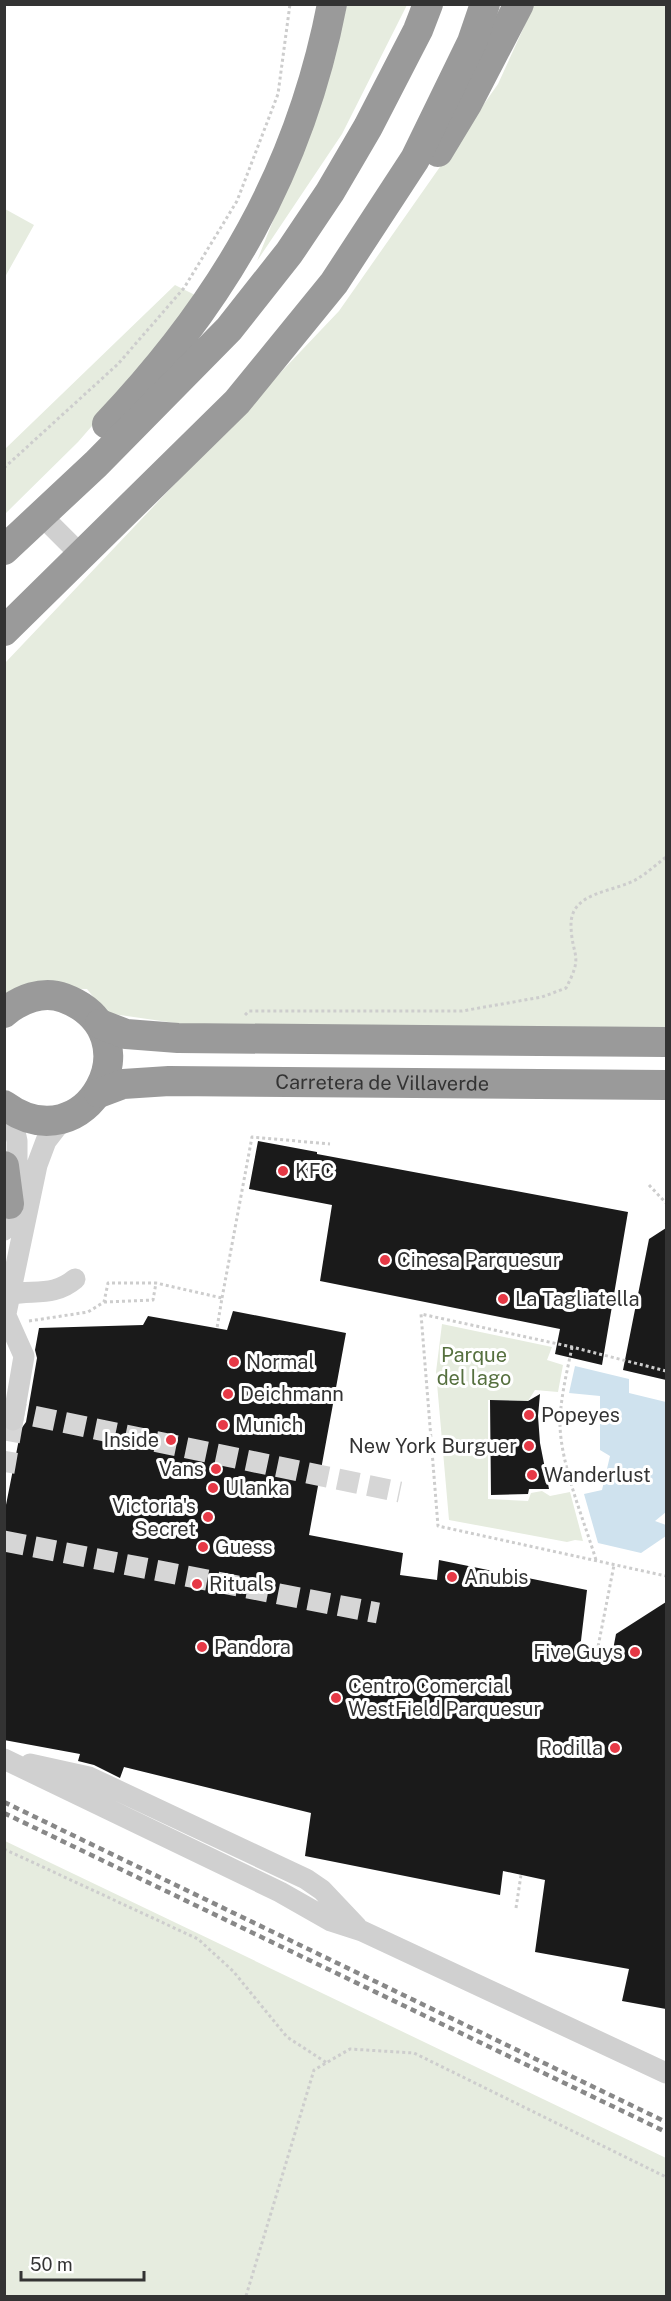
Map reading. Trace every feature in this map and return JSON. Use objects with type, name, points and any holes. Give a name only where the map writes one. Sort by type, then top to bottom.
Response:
[{"type":"highway","points":[[4,545],[175,347],[235,261],[262,211],[295,137],[316,71],[332,4]]},
{"type":"highway","points":[[4,550],[96,464],[228,328],[289,253],[330,192],[368,127],[418,30],[428,4]]},
{"type":"highway","points":[[334,283],[415,159],[472,42],[485,4]]},
{"type":"highway","points":[[4,631],[237,402],[334,283],[416,189],[466,104],[519,4]]},
{"type":"highway","points":[[4,1013],[18,1002],[60,996],[80,1005],[100,1024],[126,1034],[149,1037],[666,1042]]},
{"type":"highway","points":[[7,1107],[31,1119],[45,1121],[63,1119],[80,1111],[99,1093],[105,1078],[109,1053],[100,1024]]},
{"type":"highway","name":"Carretera de Villaverde","points":[[99,1093],[123,1084],[157,1081],[666,1085]]},
{"type":"highway","points":[[4,1166],[7,1217]]},
{"type":"street","points":[[41,515],[81,555]]},
{"type":"street","points":[[7,1107],[15,1131],[18,1160],[7,1217]]},
{"type":"street","points":[[13,1420],[24,1356],[6,1320],[36,1165],[46,1141],[63,1119]]},
{"type":"street","points":[[17,1263],[30,1280],[53,1291]]},
{"type":"street","points":[[11,1294],[53,1291],[65,1287],[75,1279]]},
{"type":"street","points":[[4,1758],[89,1777],[306,1879],[322,1890],[362,1931]]},
{"type":"street","points":[[4,1758],[280,1892],[331,1921],[362,1931],[666,2073]]},
{"type":"street","points":[[30,1764],[76,1782],[199,1838],[309,1893],[320,1903],[331,1921]]},
{"type":"path","points":[[4,468],[118,364],[184,288],[237,201],[278,94],[290,4]]},
{"type":"path","points":[[220,1038],[249,1011],[462,1011],[542,997],[566,988],[575,972],[577,960],[571,927],[572,910],[580,901],[636,880],[666,857]]},
{"type":"path","points":[[217,1328],[252,1137],[330,1144]]},
{"type":"path","points":[[649,1185],[666,1203]]},
{"type":"path","points":[[104,1302],[108,1283],[156,1284],[222,1298]]},
{"type":"path","points":[[6,1320],[30,1322],[88,1312],[104,1302],[153,1300],[156,1284]]},
{"type":"path","points":[[666,1371],[572,1347],[421,1314],[438,1526],[666,1576]]},
{"type":"path","points":[[572,1347],[565,1378],[560,1425],[566,1461],[596,1560]]},
{"type":"path","points":[[597,1652],[614,1565]]},
{"type":"path","points":[[4,1849],[198,1939],[233,1971],[287,2037],[327,2063]]},
{"type":"path","points":[[516,1908],[521,1875]]},
{"type":"path","points":[[246,2296],[314,2070],[350,2049],[414,2053],[666,2177]]},
{"type":"green space","points":[[347,5],[407,5],[342,134],[257,261],[327,85]]},
{"type":"green space","points":[[534,5],[666,5],[666,1028],[189,1025],[106,1013],[87,989],[35,988],[5,1004],[5,663],[339,311],[498,84]]},
{"type":"green space","points":[[5,209],[34,225],[5,277]]},
{"type":"green space","points":[[175,285],[195,295],[139,372],[78,442],[5,514],[5,449]]},
{"type":"green space","name":"Parque del lago","points":[[442,1324],[552,1347],[547,1360],[563,1365],[558,1392],[535,1390],[528,1401],[488,1400],[488,1499],[528,1501],[531,1493],[542,1491],[550,1496],[570,1492],[583,1541],[567,1542],[449,1520],[436,1372]]},
{"type":"green space","points":[[5,1841],[666,2158],[666,2296],[5,2296]]},
{"type":"water","points":[[575,1366],[629,1379],[629,1393],[666,1402],[666,1512],[655,1521],[666,1525],[666,1536],[641,1553],[598,1543],[584,1494],[602,1490],[610,1456],[600,1450],[600,1396],[569,1393]]},
{"type":"building","points":[[258,1141],[628,1212],[602,1365],[555,1354],[560,1329],[320,1281],[332,1205],[249,1189]]},
{"type":"building","points":[[666,1228],[666,1380],[623,1370],[649,1239]]},
{"type":"building","name":"Centro Comercial WestField Parquesur","points":[[233,1311],[346,1333],[309,1535],[403,1553],[400,1575],[437,1580],[439,1560],[587,1590],[580,1649],[612,1655],[616,1634],[666,1602],[666,2009],[622,2001],[629,1969],[535,1952],[545,1880],[503,1871],[500,1895],[305,1856],[311,1813],[124,1767],[120,1778],[94,1765],[78,1761],[80,1754],[4,1740],[4,1515],[21,1429],[26,1422],[37,1358],[35,1350],[39,1328],[143,1325],[148,1316],[227,1330]]},
{"type":"building","points":[[540,1394],[538,1416],[540,1443],[549,1489],[529,1489],[528,1494],[491,1495],[490,1400],[528,1401]]},
{"type":"tunnel","points":[[4,1410],[400,1492]]},
{"type":"tunnel","points":[[4,1472],[13,1420]]},
{"type":"tunnel","points":[[4,1541],[378,1613]]},
{"type":"railway","points":[[4,1802],[666,2122]]},
{"type":"railway","points":[[4,1813],[666,2132]]},
{"type":"place","name":"KFC","points":[[283,1171]]},
{"type":"place","name":"Cinesa Parquesur","points":[[385,1260]]},
{"type":"place","name":"La Tagliatella","points":[[503,1299]]},
{"type":"place","name":"Normal","points":[[234,1362]]},
{"type":"place","name":"Deichmann","points":[[228,1394]]},
{"type":"place","name":"Popeyes","points":[[529,1415]]},
{"type":"place","name":"Munich","points":[[223,1425]]},
{"type":"place","name":"Inside","points":[[171,1440]]},
{"type":"place","name":"New York Burguer","points":[[529,1446]]},
{"type":"place","name":"Vans","points":[[216,1469]]},
{"type":"place","name":"Wanderlust","points":[[532,1475]]},
{"type":"place","name":"Ulanka","points":[[213,1488]]},
{"type":"place","name":"Victoria's Secret","points":[[208,1517]]},
{"type":"place","name":"Guess","points":[[203,1547]]},
{"type":"place","name":"Anubis","points":[[452,1577]]},
{"type":"place","name":"Rituals","points":[[197,1584]]},
{"type":"place","name":"Pandora","points":[[202,1647]]},
{"type":"place","name":"Five Guys","points":[[635,1652]]},
{"type":"place","name":"Centro Comercial WestField Parquesur","points":[[336,1698]]},
{"type":"place","name":"Rodilla","points":[[615,1748]]}]
